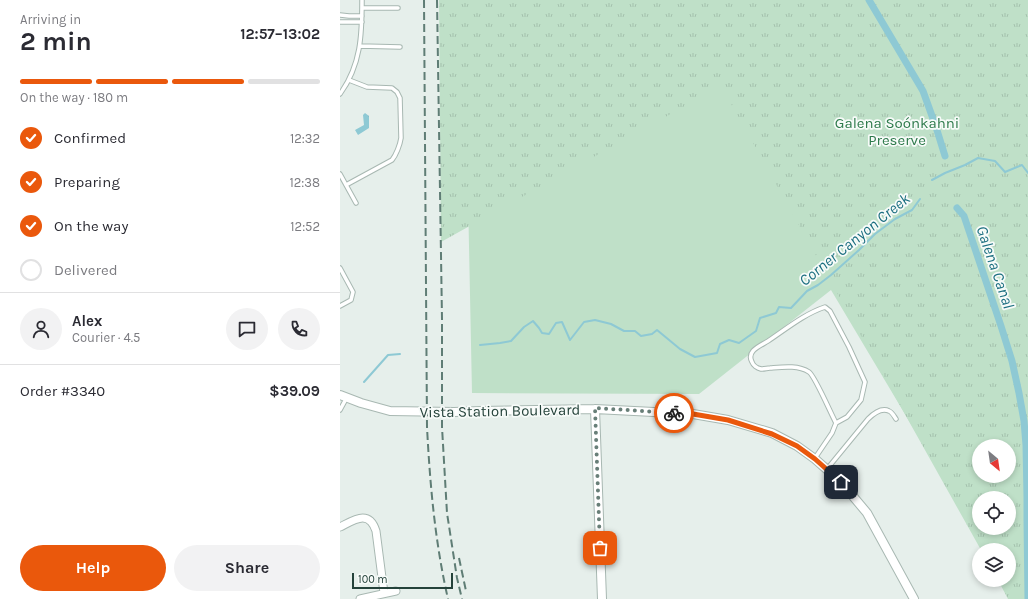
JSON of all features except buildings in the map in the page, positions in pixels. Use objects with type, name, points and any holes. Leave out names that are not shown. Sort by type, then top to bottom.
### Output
[{"type":"street","name":"Vista Station Boulevard","points":[[343,397],[390,412],[454,412],[595,408],[693,414],[728,420],[772,434],[797,446],[815,459],[841,482],[867,513],[914,599]]},
{"type":"street","points":[[595,408],[602,599]]},
{"type":"street","points":[[340,527],[359,518],[371,520],[374,524],[384,593]]},
{"type":"street","points":[[360,599],[396,590]]},
{"type":"lane","points":[[340,94],[349,80],[360,46],[362,0]]},
{"type":"lane","points":[[362,8],[398,8]]},
{"type":"lane","points":[[340,15],[362,16]]},
{"type":"lane","points":[[340,22],[362,22]]},
{"type":"lane","points":[[360,46],[400,47]]},
{"type":"lane","points":[[346,185],[390,162],[394,158],[401,138],[400,98],[398,94],[392,88],[367,86],[349,80]]},
{"type":"lane","points":[[340,174],[356,203]]},
{"type":"lane","points":[[340,268],[353,292],[350,300],[340,306]]},
{"type":"lane","points":[[815,459],[832,433],[836,423],[847,417],[861,400],[865,382],[830,311],[825,307],[800,319],[760,346],[753,349],[750,360],[753,365],[761,369],[798,367],[810,372],[836,423]]},
{"type":"lane","points":[[340,410],[343,397]]},
{"type":"lane","points":[[827,469],[873,414],[878,411],[890,411],[896,419]]},
{"type":"green space","name":"Galena Soónkahni Preserve","points":[[439,0],[1028,0],[1028,599],[1008,599],[1002,587],[1016,587],[1016,543],[977,543],[973,535],[1016,535],[1016,491],[972,491],[972,534],[721,86],[441,242]]},
{"type":"green space","name":"Galena Soónkahni Preserve","points":[[464,0],[977,0],[1014,439],[972,439],[972,483],[1016,483],[1016,458],[1028,599],[1016,587],[1016,543],[982,543],[977,535],[1016,535],[1016,491],[972,491],[972,527],[831,290],[699,394],[472,393]]},
{"type":"water","points":[[365,113],[369,116],[369,128],[358,135],[355,130],[364,125],[363,115]]},
{"type":"waterway","name":"Galena Canal","points":[[869,0],[923,91],[945,156]]},
{"type":"waterway","name":"Corner Canyon Creek","points":[[932,180],[978,158],[995,161],[1005,172],[1022,165],[1028,173]]},
{"type":"waterway","name":"Corner Canyon Creek","points":[[480,345],[511,341],[524,327],[533,321],[542,333],[549,334],[556,323],[562,322],[570,340],[584,322],[595,320],[611,324],[624,331],[635,331],[641,336],[652,334],[657,330],[680,349],[695,357],[717,353],[720,344],[729,340],[739,343],[756,331],[760,318],[776,313],[779,307],[791,308],[807,291],[831,275],[875,234],[895,219],[912,210],[920,199]]},
{"type":"waterway","name":"Galena Canal","points":[[957,208],[964,216],[1001,326],[1012,361],[1019,393],[1024,421],[1026,445],[1028,599]]},
{"type":"waterway","name":"Corner Canyon Creek","points":[[364,382],[388,355],[400,354]]},
{"type":"railway","points":[[424,0],[427,427],[434,513],[443,578],[448,599]]},
{"type":"railway","points":[[437,0],[442,319],[442,427],[447,513],[457,578],[462,599]]},
{"type":"railway","points":[[459,558],[466,591]]},
{"type":"way so far","points":[[600,548],[595,408],[674,413]]},
{"type":"route","points":[[674,413],[693,414],[728,420],[772,434],[797,446],[815,459],[841,482]]}]
